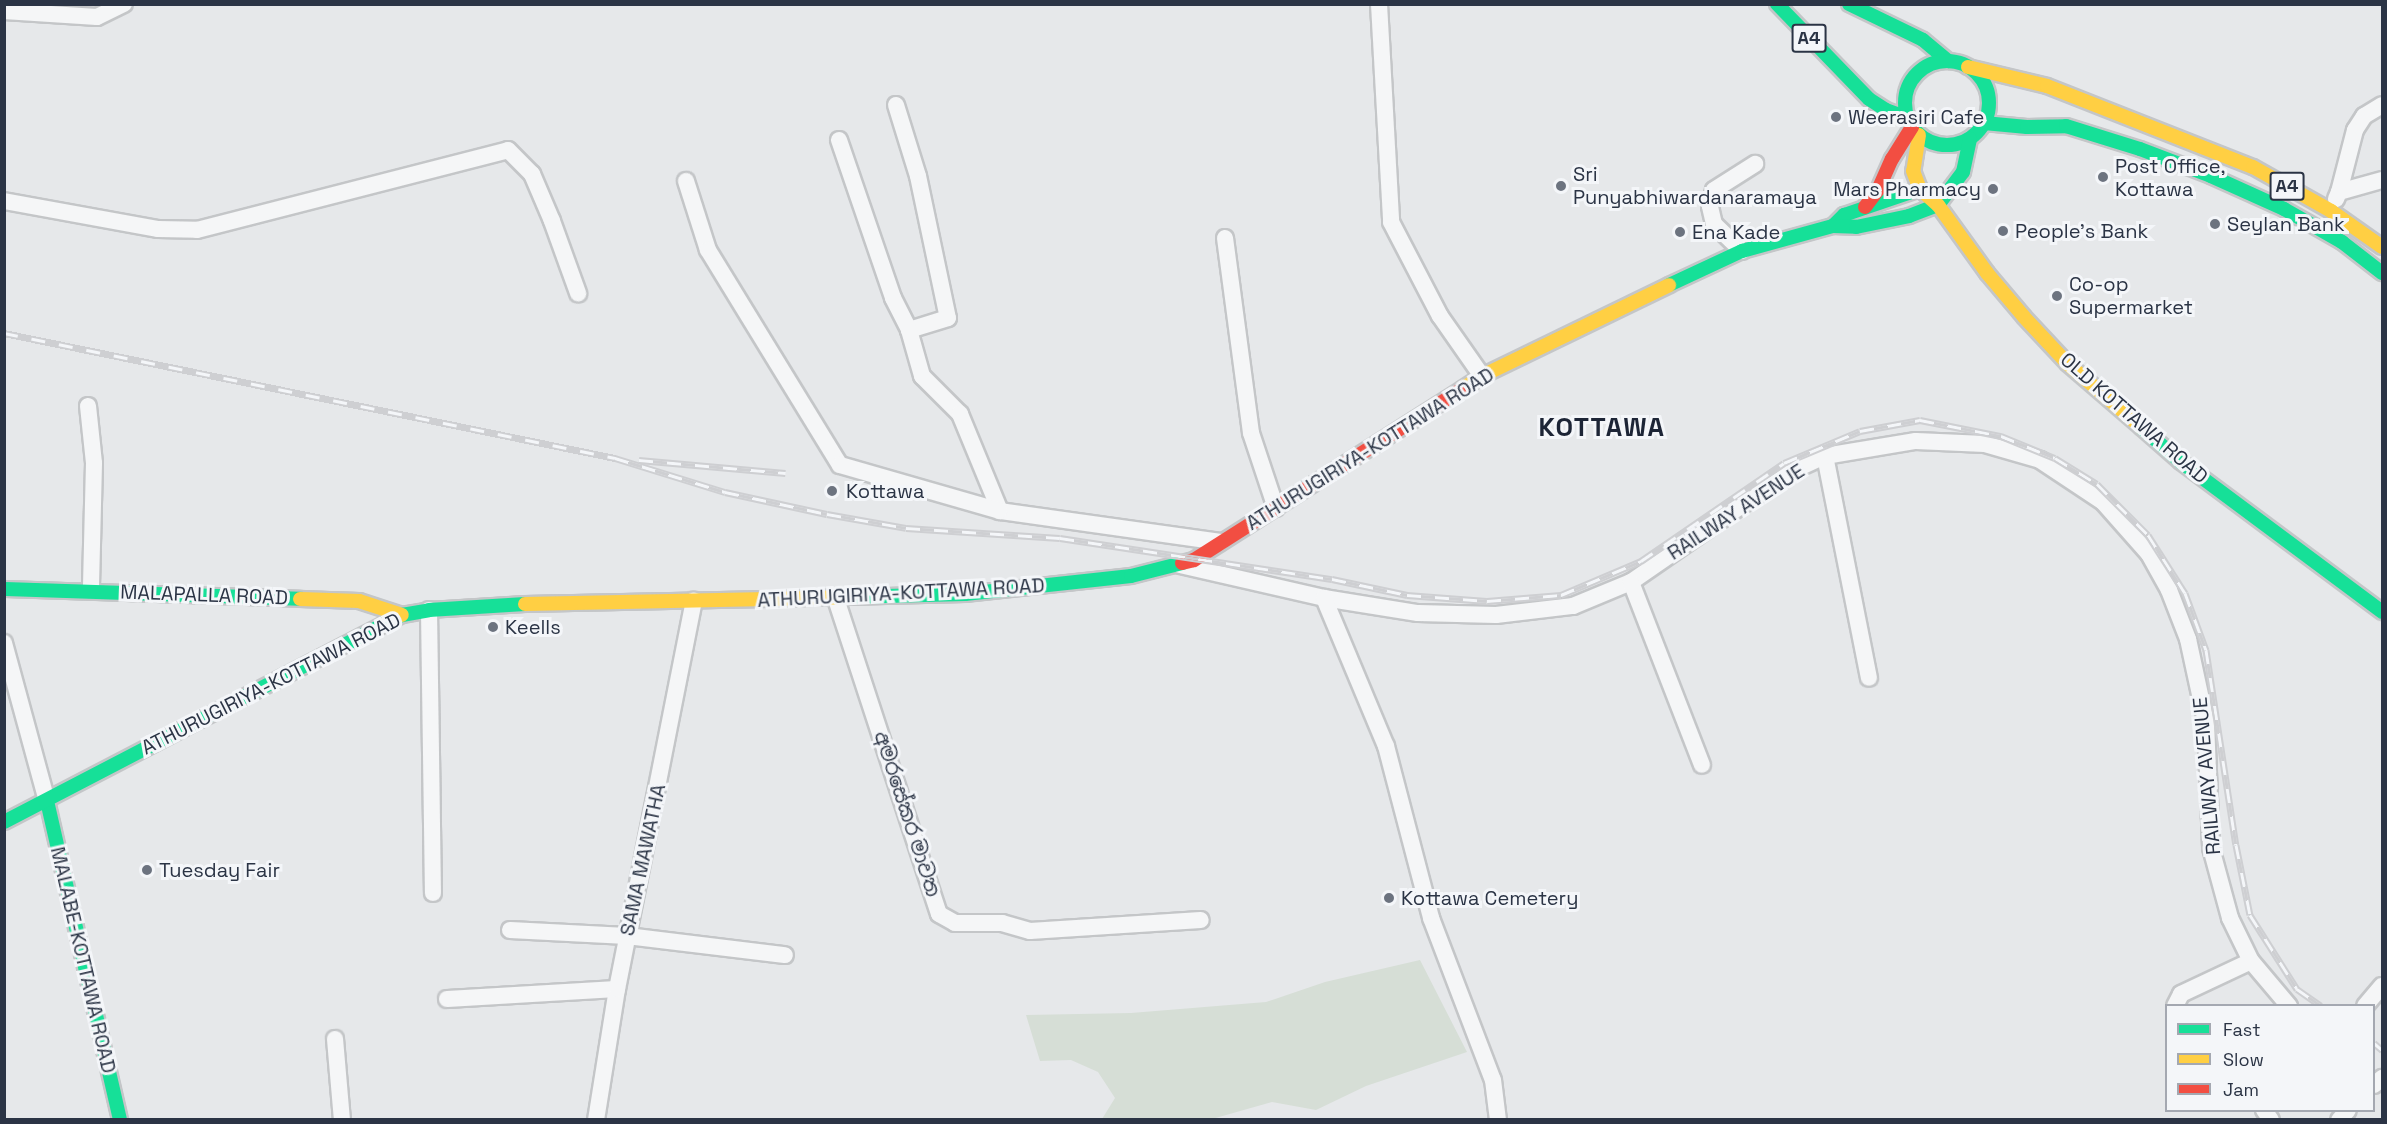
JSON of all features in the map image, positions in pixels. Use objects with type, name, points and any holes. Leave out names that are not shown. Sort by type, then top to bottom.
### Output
[{"type":"main road","name":"A4","points":[[1777,4],[1869,99],[1913,126]]},
{"type":"main road","name":"A4","points":[[1849,4],[1923,40],[1948,61]]},
{"type":"main road","points":[[1920,189],[1913,171],[1913,126],[1905,105],[1912,79],[1922,69],[1934,63],[1948,61],[1968,67],[1986,86],[1989,98],[1984,123],[1970,139],[1963,172],[1938,206]]},
{"type":"main road","name":"A4","points":[[1968,67],[2047,86],[2253,167],[2331,211],[2382,247]]},
{"type":"main road","name":"A4","points":[[1984,123],[2035,128],[2066,126],[2131,146],[2211,176],[2284,209],[2342,242],[2382,273]]},
{"type":"main road","points":[[1913,126],[1930,142],[1944,145],[1970,139]]},
{"type":"main road","points":[[1865,207],[1878,190],[1892,159],[1913,126]]},
{"type":"main road","name":"ATHURUGIRIYA-KOTTAWA ROAD","points":[[1833,226],[1844,216],[1865,207],[1920,189]]},
{"type":"main road","name":"OLD KOTTAWA ROAD","points":[[1920,189],[1938,206],[1987,273],[2068,364],[2181,462],[2382,612]]},
{"type":"main road","name":"ATHURUGIRIYA-KOTTAWA ROAD","points":[[4,822],[402,615],[429,610],[521,604],[965,594],[1131,576],[1194,560],[1482,376],[1742,251],[1833,226],[1856,227],[1877,223],[1909,216],[1938,206]]},
{"type":"main road","name":"MALAPALLA ROAD","points":[[4,590],[91,590],[358,601],[402,615]]},
{"type":"main road","name":"MALABE-KOTTAWA ROAD","points":[[47,801],[120,1119]]},
{"type":"street","points":[[4,11],[97,17],[124,4]]},
{"type":"street","points":[[1379,4],[1391,222],[1440,316],[1482,376]]},
{"type":"street","points":[[896,105],[918,176],[948,318],[909,330]]},
{"type":"street","points":[[2331,211],[2355,130],[2364,116],[2382,105]]},
{"type":"street","points":[[839,140],[893,297],[909,330],[922,376],[960,414],[1000,511]]},
{"type":"street","points":[[4,201],[158,229],[197,230],[508,150],[532,174],[578,293]]},
{"type":"street","points":[[1742,251],[1714,224],[1710,206],[1714,190],[1755,164]]},
{"type":"street","points":[[2338,192],[2382,180]]},
{"type":"street","points":[[686,181],[708,250],[840,465],[1000,511],[1220,542]]},
{"type":"street","points":[[1225,238],[1251,433],[1276,508]]},
{"type":"street","points":[[88,406],[94,463],[91,590]]},
{"type":"street","name":"RAILWAY AVENUE","points":[[1175,564],[1324,598],[1419,613],[1496,615],[1573,606],[1631,582],[1790,472],[1825,456],[1916,441],[1985,444],[2040,459],[2103,502],[2149,554],[2169,590],[2188,639],[2206,722],[2211,848],[2230,918],[2251,961],[2288,1004]]},
{"type":"street","points":[[1825,456],[1869,678]]},
{"type":"street","points":[[1631,582],[1702,765]]},
{"type":"street","name":"අමරසේකර මාවත","points":[[836,598],[939,914],[955,922],[1002,923],[1030,931],[1201,920]]},
{"type":"street","points":[[1324,598],[1386,746],[1431,918],[1493,1080],[1498,1119]]},
{"type":"street","name":"SAMA MAWATHA","points":[[596,1119],[627,936],[646,853],[694,601]]},
{"type":"street","points":[[429,610],[433,893]]},
{"type":"street","points":[[4,642],[47,801]]},
{"type":"street","points":[[510,930],[627,936],[785,955]]},
{"type":"street","points":[[2176,1004],[2181,994],[2251,961]]},
{"type":"street","points":[[2366,1004],[2382,986]]},
{"type":"street","points":[[447,999],[617,989]]},
{"type":"street","points":[[335,1039],[342,1119]]},
{"type":"shaded area","points":[[1420,960],[1467,1052],[1366,1086],[1316,1110],[1272,1102],[1212,1119],[1102,1119],[1115,1098],[1098,1072],[1071,1060],[1040,1061],[1026,1015],[1131,1013],[1266,1002],[1325,982]]},
{"type":"railway","points":[[4,333],[615,458],[725,492],[827,514],[906,528],[1060,538],[1332,579],[1407,595],[1487,601],[1561,595],[1641,561],[1784,463],[1860,431],[1920,420],[2001,436],[2055,458],[2097,484],[2148,535],[2185,593],[2206,650],[2236,845],[2250,915],[2297,989],[2318,1004]]},
{"type":"railway","points":[[639,460],[785,473]]},
{"type":"railway","points":[[2375,1044],[2382,1050]]},
{"type":"traffic: fast","points":[[1777,4],[1869,99],[1886,110],[1908,118]]},
{"type":"traffic: fast","points":[[1849,4],[1923,40],[1948,61]]},
{"type":"traffic: fast","points":[[1947,61],[1963,64],[1977,73],[1986,87],[1989,103],[1986,119],[1977,133],[1963,142],[1947,145],[1931,142],[1917,133],[1908,119],[1905,103],[1908,87],[1917,73],[1931,64],[1947,61]]},
{"type":"traffic: fast","points":[[1984,123],[2027,127],[2066,126],[2140,149],[2211,176],[2284,209],[2342,242],[2382,273]]},
{"type":"traffic: fast","points":[[1669,285],[1742,251],[1833,226],[1856,227],[1909,216],[1938,205],[1963,172],[1970,139]]},
{"type":"traffic: fast","points":[[1833,226],[1844,215],[1920,189]]},
{"type":"traffic: fast","points":[[2141,427],[2181,462],[2382,612]]},
{"type":"traffic: fast","points":[[846,597],[965,594],[1131,576],[1182,563]]},
{"type":"traffic: fast","points":[[4,589],[300,599]]},
{"type":"traffic: fast","points":[[4,822],[402,615],[429,610],[525,604]]},
{"type":"traffic: fast","points":[[47,801],[120,1120]]},
{"type":"traffic: slow","points":[[1968,67],[2047,86],[2253,167],[2331,211],[2382,247]]},
{"type":"traffic: slow","points":[[1919,135],[1913,171],[1920,189],[1938,205],[1987,273],[2024,317],[2068,364],[2141,427]]},
{"type":"traffic: slow","points":[[1462,389],[1482,376],[1669,285]]},
{"type":"traffic: slow","points":[[525,604],[846,597]]},
{"type":"traffic: slow","points":[[300,599],[359,601],[402,615]]},
{"type":"traffic: jam","points":[[1865,207],[1878,190],[1892,159],[1912,127]]},
{"type":"traffic: jam","points":[[1182,563],[1194,560],[1462,389]]},
{"type":"place","name":"Weerasiri Cafe","points":[[1836,117]]},
{"type":"place","name":"Post Office, Kottawa","points":[[2103,177]]},
{"type":"place","name":"Sri Punyabhiwardanaramaya","points":[[1561,186]]},
{"type":"place","name":"Mars Pharmacy","points":[[1993,189]]},
{"type":"place","name":"Seylan Bank","points":[[2215,224]]},
{"type":"place","name":"People's Bank","points":[[2003,231]]},
{"type":"place","name":"Ena Kade","points":[[1680,232]]},
{"type":"place","name":"Co-op Supermarket","points":[[2057,296]]},
{"type":"place","name":"Kottawa","points":[[832,491]]},
{"type":"place","name":"Keells","points":[[493,627]]},
{"type":"place","name":"Tuesday Fair","points":[[147,870]]},
{"type":"place","name":"Kottawa Cemetery","points":[[1389,898]]},
{"type":"district","name":"KOTTAWA","points":[[1602,428]]}]
